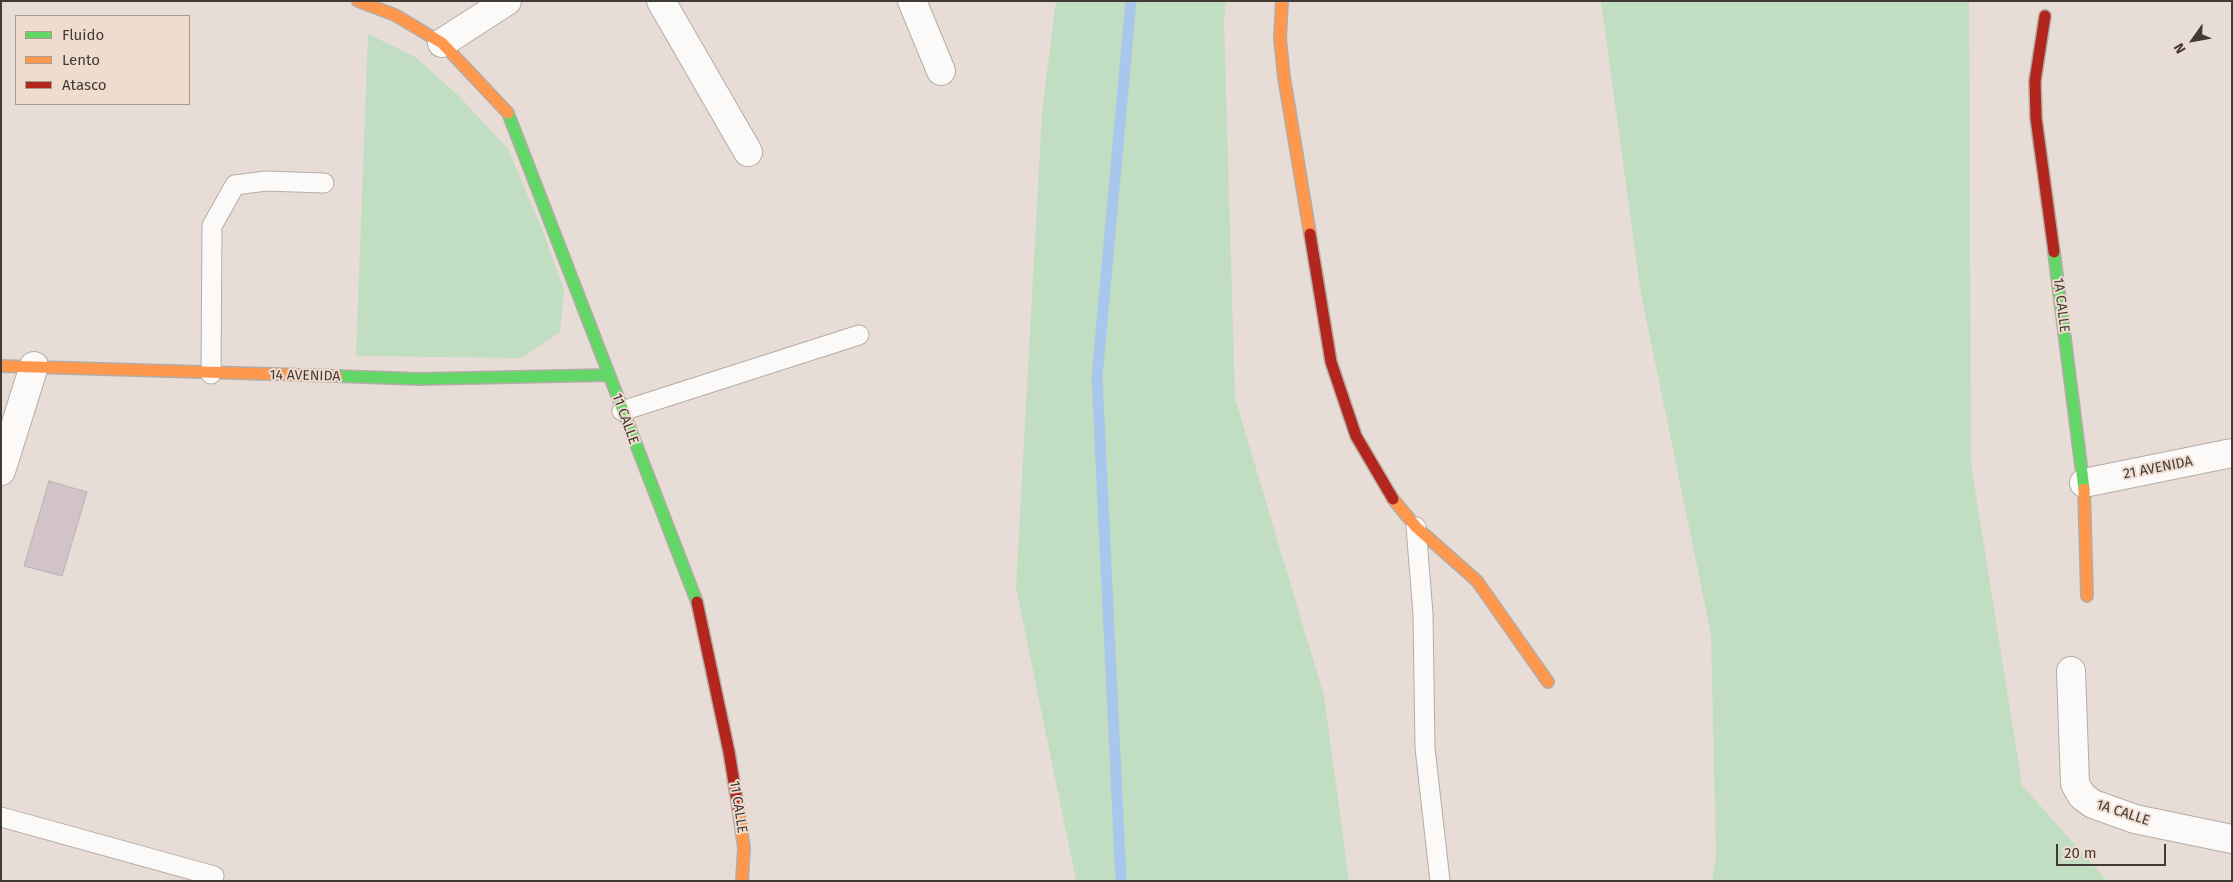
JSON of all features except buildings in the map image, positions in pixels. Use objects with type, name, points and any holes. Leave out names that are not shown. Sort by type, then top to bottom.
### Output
[{"type":"street","name":"11 CALLE","points":[[358,1],[395,15],[442,43],[510,115],[622,411],[696,599],[729,752],[744,848],[742,881]]},
{"type":"street","points":[[442,43],[507,1]]},
{"type":"street","points":[[661,1],[748,152]]},
{"type":"street","points":[[912,1],[941,71]]},
{"type":"street","points":[[1282,1],[1280,38],[1284,77],[1331,362],[1356,436],[1389,494],[1416,527],[1477,581],[1548,682]]},
{"type":"street","name":"1A CALLE","points":[[2045,16],[2035,81],[2036,118],[2084,483],[2087,596]]},
{"type":"street","name":"14 AVENIDA","points":[[1,366],[419,379],[609,375]]},
{"type":"street","points":[[1,471],[34,366]]},
{"type":"street","name":"21 AVENIDA","points":[[2084,483],[2232,453]]},
{"type":"street","name":"1A CALLE","points":[[2071,671],[2075,784],[2082,796],[2093,804],[2135,819],[2232,839]]},
{"type":"lane","points":[[211,374],[212,226],[236,185],[266,181],[324,183]]},
{"type":"lane","points":[[622,411],[859,335]]},
{"type":"lane","points":[[1416,527],[1423,614],[1425,748],[1440,881]]},
{"type":"lane","points":[[1,817],[214,876]]},
{"type":"green space","points":[[1056,1],[1226,1],[1224,22],[1235,398],[1324,696],[1349,881],[1076,881],[1016,587],[1042,113]]},
{"type":"green space","points":[[1601,1],[1969,1],[1971,464],[2022,785],[2107,881],[1712,881],[1716,857],[1711,634],[1641,294]]},
{"type":"green space","points":[[368,34],[415,57],[458,95],[508,149],[542,229],[564,290],[560,332],[521,358],[356,356]]},
{"type":"waterway","points":[[1121,881],[1097,377],[1131,1]]},
{"type":"traffic: fast","points":[[508,113],[697,602]]},
{"type":"traffic: fast","points":[[2054,252],[2084,489]]},
{"type":"traffic: fast","points":[[337,376],[419,379],[609,375]]},
{"type":"traffic: slow","points":[[358,1],[395,15],[442,43],[508,113]]},
{"type":"traffic: slow","points":[[1282,1],[1280,38],[1284,77],[1310,234]]},
{"type":"traffic: slow","points":[[1,366],[337,376]]},
{"type":"traffic: slow","points":[[2084,489],[2087,596]]},
{"type":"traffic: slow","points":[[1393,499],[1416,527],[1477,581],[1548,682]]},
{"type":"traffic: slow","points":[[738,807],[744,848],[742,881]]},
{"type":"traffic: jam","points":[[2045,16],[2035,81],[2036,118],[2054,252]]},
{"type":"traffic: jam","points":[[1310,234],[1331,362],[1356,436],[1393,499]]},
{"type":"traffic: jam","points":[[697,602],[729,752],[738,807]]}]
